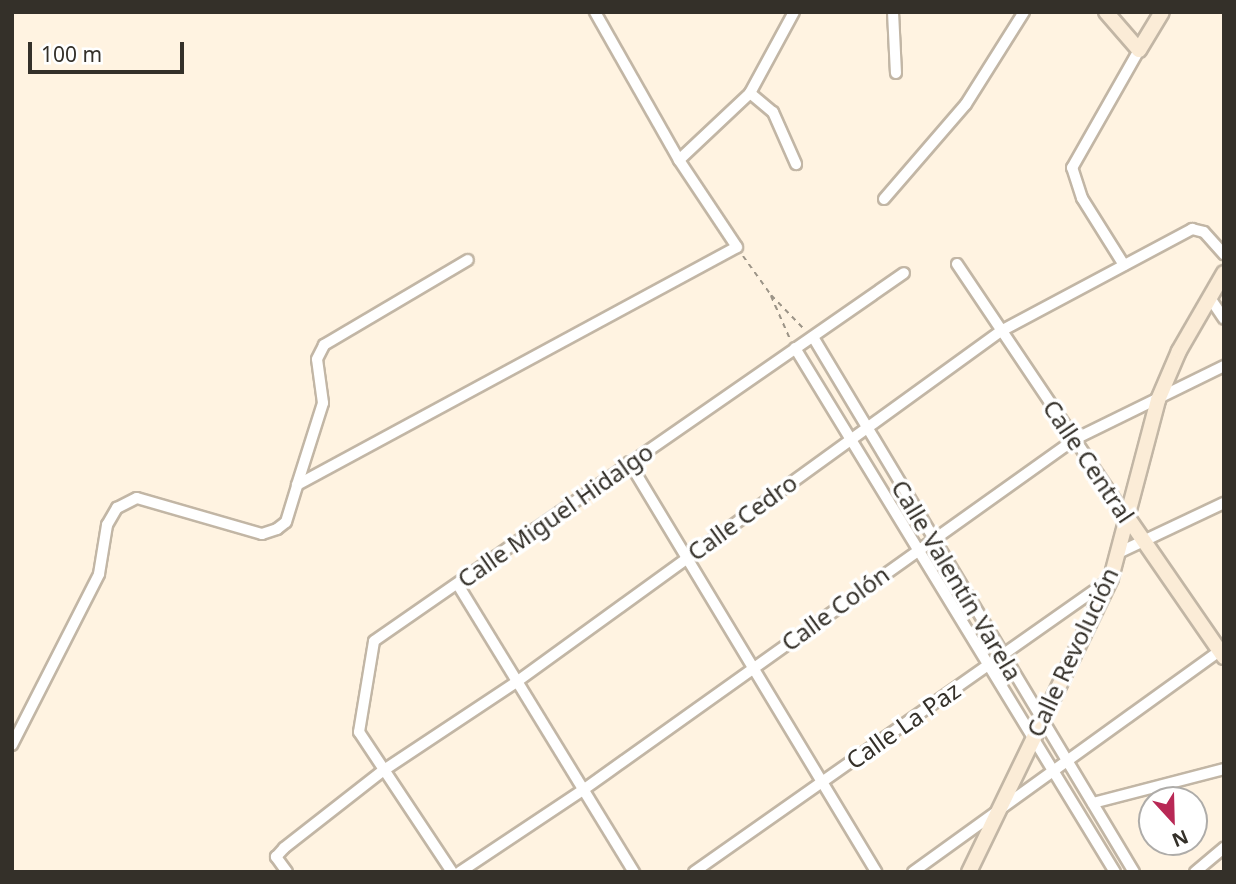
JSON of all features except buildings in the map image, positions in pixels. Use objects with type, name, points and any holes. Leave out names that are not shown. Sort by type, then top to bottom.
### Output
[{"type":"street","points":[[297,485],[737,247],[679,160],[595,12]]},
{"type":"street","points":[[679,160],[750,93],[794,12]]},
{"type":"street","points":[[894,12],[896,73]]},
{"type":"street","points":[[884,199],[965,104],[1024,12]]},
{"type":"street","points":[[1106,12],[1139,50]]},
{"type":"street","points":[[1124,265],[1082,198],[1072,168],[1162,12]]},
{"type":"street","points":[[750,93],[773,113],[796,164]]},
{"type":"street","name":"Calle Cedro","points":[[287,872],[276,857],[384,770],[515,683],[1001,331],[1192,229],[1204,232],[1224,254]]},
{"type":"street","points":[[12,745],[99,574],[107,525],[117,509],[137,498],[262,534],[286,522],[323,403],[317,359],[324,345],[468,260]]},
{"type":"street","name":"Calle Central","points":[[957,264],[1142,539],[1222,651]]},
{"type":"street","name":"Calle Miguel Hidalgo","points":[[384,770],[359,732],[374,641],[904,273]]},
{"type":"street","name":"Calle Revolución","points":[[969,872],[1111,578],[1158,400],[1179,351],[1224,273]]},
{"type":"street","points":[[1210,298],[1224,319]]},
{"type":"street","name":"Calle Valentín Varela","points":[[813,337],[865,428],[1134,872]]},
{"type":"street","name":"Calle Valentín Varela","points":[[794,348],[848,440],[1034,734],[1115,872]]},
{"type":"street","name":"Calle Colón","points":[[460,872],[583,790],[932,537],[1074,439],[1224,366]]},
{"type":"street","points":[[629,463],[876,872]]},
{"type":"street","points":[[1118,553],[1142,539],[1224,503]]},
{"type":"street","name":"Calle La Paz","points":[[694,872],[1111,578]]},
{"type":"street","points":[[458,585],[515,683],[634,872]]},
{"type":"street","points":[[913,872],[1222,651]]},
{"type":"street","points":[[1093,803],[1224,769]]},
{"type":"street","points":[[384,770],[452,872]]},
{"type":"street","points":[[1195,872],[1224,848]]},
{"type":"path","points":[[737,247],[771,295],[813,337]]},
{"type":"path","points":[[771,295],[794,348]]}]
